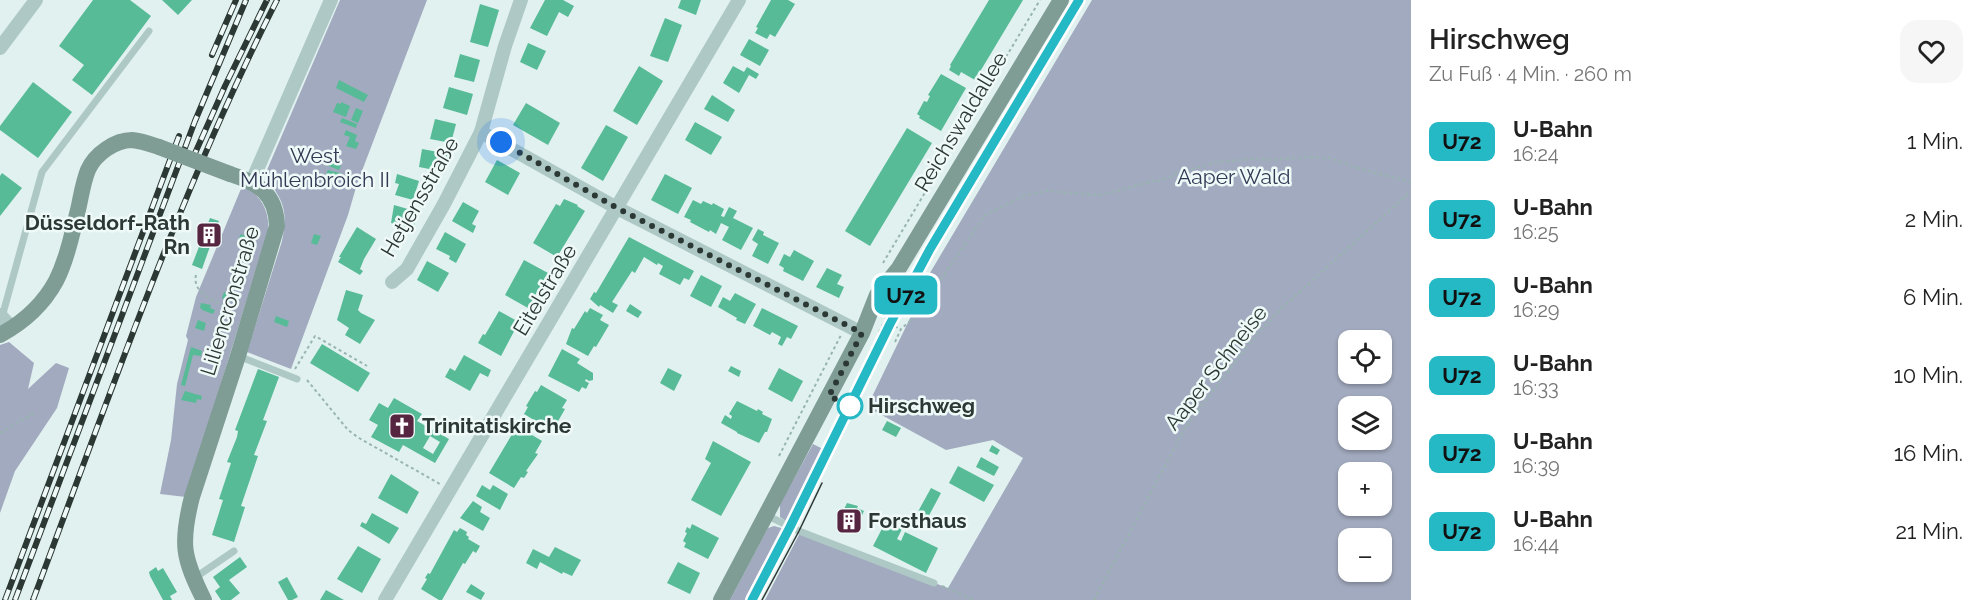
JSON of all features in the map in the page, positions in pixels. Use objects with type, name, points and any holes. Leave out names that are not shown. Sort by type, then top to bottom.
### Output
[{"type":"main road","name":"Reichswaldallee","points":[[721,600],[766,514],[870,334],[889,297],[899,268],[1061,0]]},
{"type":"main road","points":[[4,324],[33,312],[55,283],[69,247],[84,182],[92,163],[104,151],[122,142],[142,141],[252,181]]},
{"type":"main road","name":"Liliencronstraße","points":[[204,600],[186,556],[186,520],[277,226],[271,201],[264,191],[252,181]]},
{"type":"street","points":[[0,48],[36,0]]},
{"type":"street","points":[[252,181],[331,0]]},
{"type":"street","name":"Hetjensstraße","points":[[392,282],[407,269],[481,132],[505,46],[521,0]]},
{"type":"street","name":"Eitelstraße","points":[[385,600],[739,0]]},
{"type":"street","name":"Hetjensstraße","points":[[481,132],[617,208]]},
{"type":"street","points":[[617,208],[870,334]]},
{"type":"lane","points":[[4,324],[42,172],[148,31]]},
{"type":"lane","points":[[238,356],[293,376]]},
{"type":"lane","points":[[766,514],[799,531],[934,583]]},
{"type":"lane","points":[[194,579],[234,551]]},
{"type":"path","points":[[895,342],[901,330],[916,316],[985,214],[1025,195],[1047,191],[1101,195],[1162,180],[1217,162],[1305,157],[1330,158],[1411,182]]},
{"type":"path","name":"Aaper Schneise","points":[[1094,600],[1185,428],[1219,383],[1259,332],[1284,306],[1411,191]]},
{"type":"path","points":[[196,275],[195,279],[200,291],[215,302],[250,316]]},
{"type":"path","points":[[870,334],[884,322]]},
{"type":"path","points":[[367,366],[315,336],[293,376],[310,382],[348,430],[450,490]]},
{"type":"path","points":[[0,433],[36,412]]},
{"type":"path","points":[[934,583],[974,600]]},
{"type":"green space","name":"West Mühlenbroich II","points":[[340,0],[427,0],[357,184],[348,215],[291,369],[247,352],[284,230],[283,208],[267,170]]},
{"type":"green space","name":"Aaper Wald","points":[[1092,0],[1411,0],[1411,600],[765,600],[800,533],[948,588],[1023,458],[993,440],[946,450],[867,407],[914,310],[924,283]]},
{"type":"green space","points":[[243,184],[263,204],[268,231],[186,497],[160,494],[171,440],[177,384],[196,297]]},
{"type":"green space","points":[[9,342],[34,363],[28,389],[56,363],[69,368],[57,408],[15,471],[0,513],[0,345]]},
{"type":"green space","points":[[813,444],[825,450],[789,523],[780,517],[780,504]]},
{"type":"green space","points":[[774,526],[785,529],[747,600],[730,600],[768,528]]},
{"type":"building","points":[[93,0],[130,0],[151,16],[92,95],[72,80],[84,65],[59,46]]},
{"type":"building","points":[[162,0],[192,0],[178,15]]},
{"type":"building","points":[[545,0],[563,0],[574,6],[568,17],[559,12],[547,36],[530,28]]},
{"type":"building","points":[[681,0],[701,0],[696,15],[678,8]]},
{"type":"building","points":[[771,0],[788,0],[795,4],[775,37],[770,34],[767,39],[755,33]]},
{"type":"building","points":[[989,0],[1023,0],[975,80],[961,72],[959,76],[949,70],[950,65]]},
{"type":"building","points":[[480,4],[499,10],[488,47],[470,42]]},
{"type":"building","points":[[665,18],[682,25],[668,62],[650,56]]},
{"type":"building","points":[[749,39],[769,50],[760,66],[740,55]]},
{"type":"building","points":[[528,43],[546,51],[537,70],[520,62]]},
{"type":"building","points":[[460,54],[480,60],[474,82],[454,77]]},
{"type":"building","points":[[639,66],[663,81],[637,125],[613,111]]},
{"type":"building","points":[[733,66],[744,72],[747,67],[759,74],[756,79],[749,75],[739,93],[723,83]]},
{"type":"building","points":[[941,74],[966,88],[941,131],[919,118],[917,114],[924,101],[927,102],[930,96],[928,95]]},
{"type":"building","points":[[339,80],[368,95],[364,102],[336,88]]},
{"type":"building","points":[[33,82],[72,112],[38,158],[0,130],[0,126]]},
{"type":"building","points":[[449,87],[473,94],[467,115],[443,108]]},
{"type":"building","points":[[712,95],[735,110],[728,122],[704,109]]},
{"type":"building","points":[[341,102],[350,106],[346,117],[333,112],[337,103],[341,104]]},
{"type":"building","points":[[526,103],[560,123],[548,145],[513,125]]},
{"type":"building","points":[[356,108],[363,111],[358,123],[351,120]]},
{"type":"building","points":[[342,118],[357,124],[356,128],[340,122]]},
{"type":"building","points":[[435,119],[456,124],[451,143],[430,139]]},
{"type":"building","points":[[695,122],[722,137],[711,155],[685,140]]},
{"type":"building","points":[[606,125],[628,137],[603,181],[581,168]]},
{"type":"building","points":[[907,128],[932,143],[870,246],[845,231]]},
{"type":"building","points":[[346,130],[357,135],[355,141],[359,143],[356,149],[346,146],[350,137],[344,135]]},
{"type":"building","points":[[422,149],[449,154],[445,172],[419,167]]},
{"type":"building","points":[[329,156],[336,159],[334,163],[341,166],[339,170],[326,165]]},
{"type":"building","points":[[497,160],[520,173],[508,195],[485,182]]},
{"type":"building","points":[[328,170],[343,174],[341,178],[333,175],[329,184],[323,181]]},
{"type":"building","points":[[2,173],[22,188],[0,216],[0,176]]},
{"type":"building","points":[[397,174],[419,181],[413,200],[395,195],[399,184],[395,183]]},
{"type":"building","points":[[665,174],[692,188],[678,214],[651,200]]},
{"type":"building","points":[[564,199],[585,211],[557,257],[533,243],[556,204],[560,206]]},
{"type":"building","points":[[693,200],[701,204],[703,201],[712,205],[713,203],[724,209],[721,216],[724,217],[729,207],[737,211],[733,218],[753,228],[741,250],[722,240],[729,227],[721,223],[716,234],[684,217]]},
{"type":"building","points":[[463,202],[479,211],[472,224],[476,226],[473,233],[452,221]]},
{"type":"building","points":[[394,205],[418,212],[413,229],[391,223]]},
{"type":"building","points":[[210,218],[219,221],[202,269],[192,265]]},
{"type":"building","points":[[357,227],[376,239],[364,259],[360,269],[363,271],[360,275],[338,262]]},
{"type":"building","points":[[758,229],[764,232],[763,235],[779,243],[768,264],[752,256],[758,244],[752,240]]},
{"type":"building","points":[[445,232],[466,244],[456,263],[449,259],[450,256],[436,249]]},
{"type":"building","points":[[241,234],[253,239],[250,245],[238,240]]},
{"type":"building","points":[[314,234],[321,236],[317,245],[311,243]]},
{"type":"building","points":[[629,237],[694,271],[689,280],[684,278],[680,285],[659,274],[663,266],[644,257],[635,273],[632,271],[612,302],[618,305],[613,313],[600,305],[599,307],[590,299],[594,292],[596,293]]},
{"type":"building","points":[[794,250],[814,261],[803,281],[783,271],[784,268],[779,265],[784,254],[790,257]]},
{"type":"building","points":[[524,260],[548,273],[528,308],[505,295]]},
{"type":"building","points":[[427,261],[449,273],[438,292],[417,280]]},
{"type":"building","points":[[827,268],[842,275],[837,284],[844,287],[839,298],[816,287]]},
{"type":"building","points":[[701,275],[722,286],[711,307],[690,296]]},
{"type":"building","points":[[346,290],[363,295],[358,310],[375,320],[360,344],[345,335],[349,328],[337,320]]},
{"type":"building","points":[[224,292],[233,296],[230,302],[222,298]]},
{"type":"building","points":[[735,293],[756,304],[745,324],[718,307],[723,297],[730,301]]},
{"type":"building","points":[[201,303],[211,305],[210,308],[215,310],[213,314],[202,310]]},
{"type":"building","points":[[630,304],[642,312],[638,318],[626,311]]},
{"type":"building","points":[[590,308],[603,315],[600,320],[609,325],[588,356],[566,344],[572,328],[574,329],[585,311],[587,313]]},
{"type":"building","points":[[762,308],[798,326],[791,339],[787,337],[782,346],[778,344],[781,337],[772,332],[770,335],[753,326]]},
{"type":"building","points":[[499,311],[519,322],[501,356],[478,343]]},
{"type":"building","points":[[276,316],[289,321],[287,327],[274,322]]},
{"type":"building","points":[[198,320],[206,323],[204,331],[195,328]]},
{"type":"building","points":[[322,344],[370,373],[358,392],[310,363]]},
{"type":"building","points":[[191,347],[202,351],[201,356],[193,355],[185,386],[181,385]]},
{"type":"building","points":[[562,349],[580,359],[577,363],[593,373],[593,380],[586,379],[585,381],[589,383],[586,389],[582,387],[579,392],[548,376]]},
{"type":"building","points":[[464,355],[491,370],[488,377],[480,373],[470,391],[445,377],[450,368],[455,371]]},
{"type":"building","points":[[731,366],[741,371],[739,377],[728,371]]},
{"type":"building","points":[[668,368],[682,375],[674,391],[660,383]]},
{"type":"building","points":[[779,368],[803,381],[792,402],[768,389]]},
{"type":"building","points":[[258,369],[279,377],[263,420],[267,421],[254,455],[258,456],[241,506],[245,507],[234,542],[212,535],[223,500],[219,499],[231,463],[227,462],[237,437],[238,431],[235,430]]},
{"type":"building","points":[[541,385],[567,400],[557,423],[554,421],[549,429],[524,414],[528,407],[526,406]]},
{"type":"building","points":[[185,391],[202,396],[201,400],[197,399],[196,403],[181,400]]},
{"type":"building","name":"Trinitatiskirche","points":[[394,398],[422,414],[417,421],[449,439],[435,463],[403,445],[399,452],[371,437],[378,425],[369,420],[379,403],[388,408]],"holes":[[[430,436],[440,442],[433,454],[423,448]]]},
{"type":"building","points":[[737,401],[757,411],[758,409],[772,419],[759,443],[721,423],[725,415],[731,419],[732,416],[729,414]]},
{"type":"building","points":[[887,421],[901,428],[896,437],[882,430]]},
{"type":"building","points":[[517,426],[542,441],[535,453],[538,454],[526,471],[528,472],[524,478],[521,477],[514,488],[489,473]]},
{"type":"building","points":[[713,441],[751,462],[721,516],[691,500],[711,463],[705,459]]},
{"type":"building","points":[[992,445],[1000,450],[997,455],[989,451]]},
{"type":"building","points":[[981,457],[999,467],[994,476],[976,467]]},
{"type":"building","points":[[958,466],[994,485],[984,502],[949,483]]},
{"type":"building","points":[[391,474],[419,492],[407,514],[378,498]]},
{"type":"building","points":[[482,485],[490,490],[493,485],[508,494],[500,510],[476,496]]},
{"type":"building","points":[[931,488],[941,493],[925,523],[915,517]]},
{"type":"building","points":[[473,501],[482,507],[480,512],[490,518],[483,531],[460,518]]},
{"type":"building","name":"Forsthaus","points":[[847,503],[858,506],[857,508],[864,511],[853,534],[836,526]]},
{"type":"building","points":[[372,513],[399,528],[389,544],[360,526],[362,522],[366,524]]},
{"type":"building","points":[[886,521],[902,529],[897,539],[901,541],[905,532],[938,548],[926,573],[873,546]]},
{"type":"building","points":[[692,524],[719,538],[708,559],[684,547],[686,543],[683,541],[687,533],[685,532]]},
{"type":"building","points":[[460,528],[467,532],[468,539],[480,546],[476,553],[473,551],[465,564],[463,563],[442,600],[439,600],[421,589],[427,579],[425,578],[428,573],[430,574],[454,530],[457,532]]},
{"type":"building","points":[[358,546],[381,559],[362,593],[337,579]]},
{"type":"building","points":[[555,547],[581,560],[572,576],[563,572],[562,574],[540,562],[537,569],[526,563],[533,549],[549,557]]},
{"type":"building","points":[[240,557],[247,567],[229,580],[240,593],[231,600],[221,600],[215,591],[220,587],[213,577]]},
{"type":"building","points":[[678,562],[700,573],[690,594],[667,583]]},
{"type":"building","points":[[156,567],[158,571],[163,568],[177,592],[170,596],[172,600],[163,600],[150,576],[149,572]]},
{"type":"building","points":[[287,577],[298,597],[292,600],[288,600],[278,582]]},
{"type":"building","points":[[471,584],[485,593],[481,600],[466,592]]},
{"type":"building","points":[[326,590],[344,600],[320,600]]},
{"type":"tram line","points":[[752,600],[930,249],[1079,0]]},
{"type":"tram line","points":[[762,600],[822,483]]},
{"type":"railway","points":[[212,55],[236,0]]},
{"type":"railway","points":[[15,600],[195,121],[246,0]]},
{"type":"railway","points":[[192,160],[267,0]]},
{"type":"railway","points":[[33,600],[177,221],[241,73],[277,0]]},
{"type":"railway","points":[[5,600],[179,136]]},
{"type":"metro line","name":"U72","points":[[752,600],[930,249],[1079,0]]},
{"type":"place","name":"Düsseldorf-Rath Rn","points":[[209,235]]},
{"type":"place","name":"Hirschweg","points":[[850,406]]},
{"type":"place","name":"Trinitatiskirche","points":[[402,426]]},
{"type":"place","name":"Forsthaus","points":[[849,521]]},
{"type":"route","points":[[501,142],[617,208],[862,333],[829,396],[850,406]]}]
